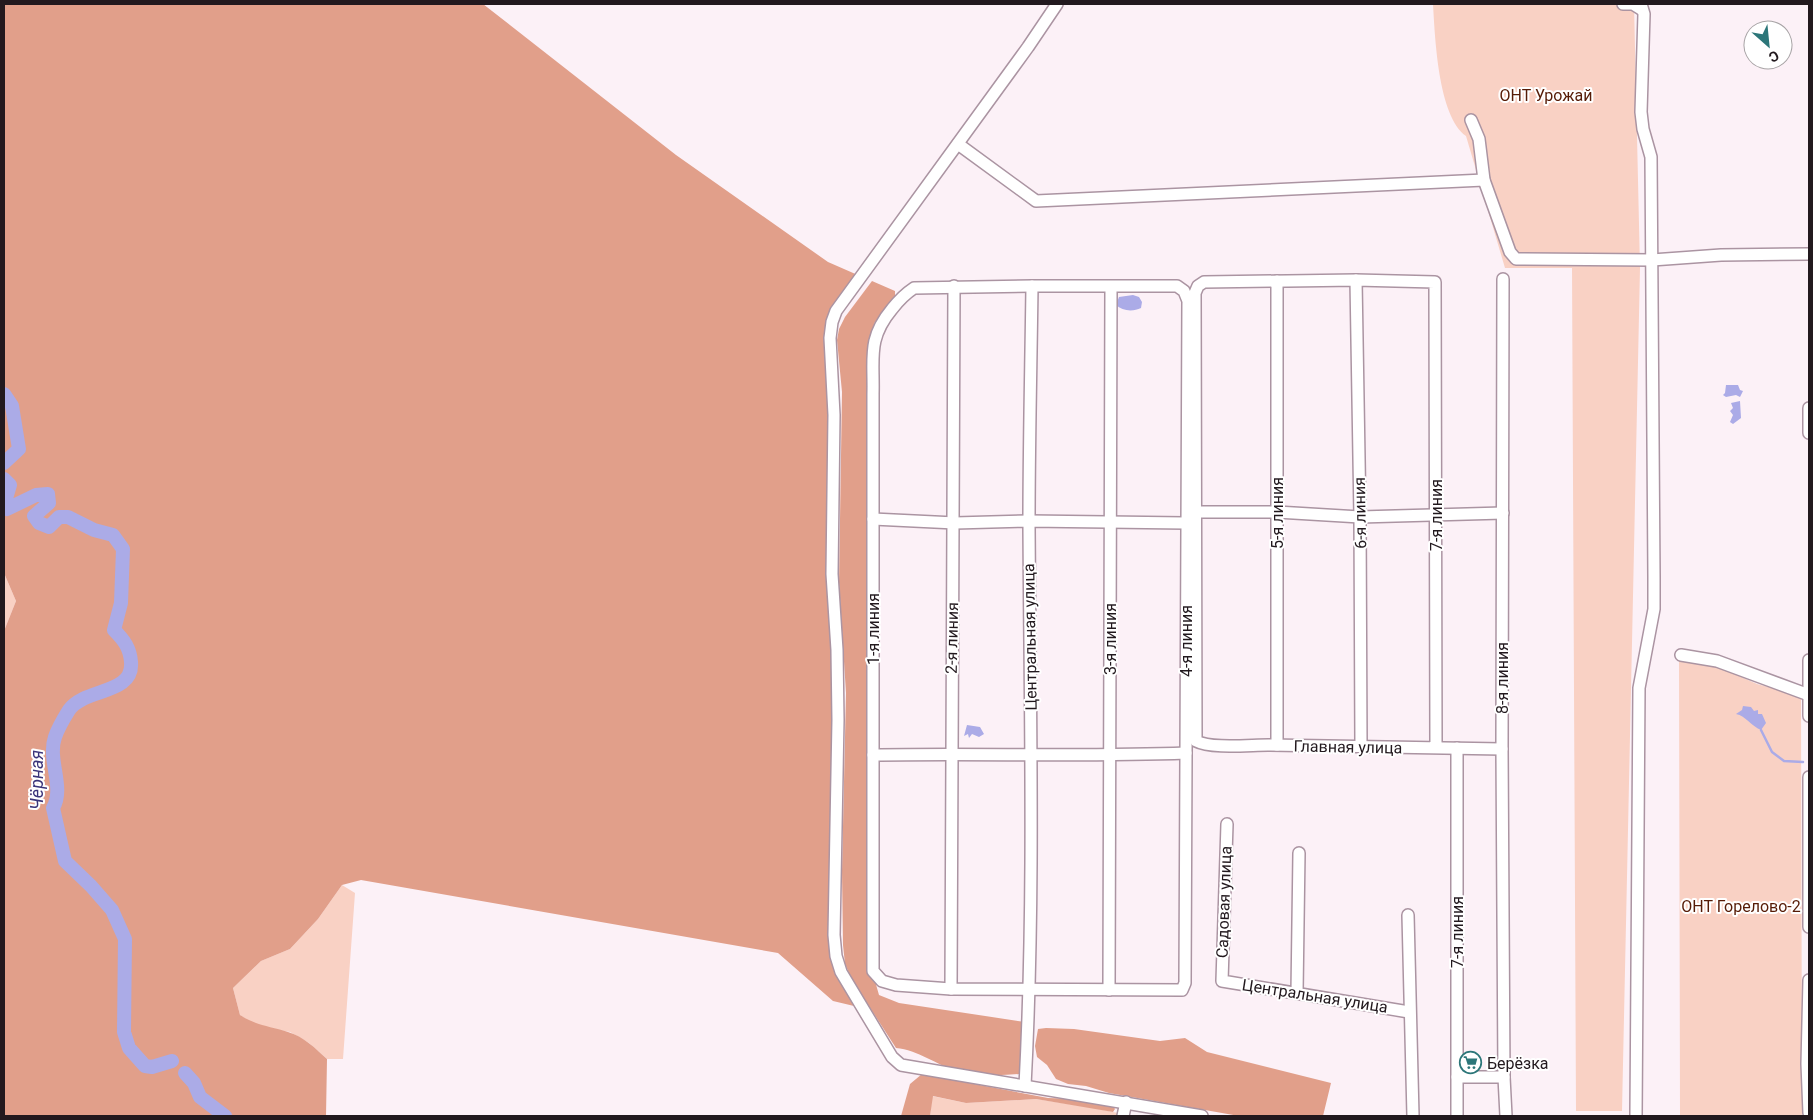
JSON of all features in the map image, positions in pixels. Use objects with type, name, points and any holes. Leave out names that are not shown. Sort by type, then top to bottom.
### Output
[{"type":"street","points":[[1057,4],[836,311],[832,322],[830,338],[834,415],[832,574],[837,650],[838,720],[834,935],[836,956],[848,986],[892,1057],[901,1065],[1202,1116]]},
{"type":"street","points":[[1623,4],[1633,4],[1641,7],[1644,14],[1641,112],[1643,128],[1651,157],[1654,609],[1639,688],[1636,1116]]},
{"type":"street","points":[[1471,120],[1479,139],[1484,180],[1510,252],[1516,259],[1652,260],[1721,255],[1809,254]]},
{"type":"street","points":[[958,144],[1036,201],[1484,180]]},
{"type":"street","name":"8-я линия","points":[[1502,279],[1502,749],[1504,1077],[1506,1116]]},
{"type":"street","points":[[1356,280],[1204,282],[1198,286],[1195,293],[1195,512],[1277,512],[1360,517],[1503,513]]},
{"type":"street","name":"7-я линия","points":[[1356,280],[1435,282],[1436,748]]},
{"type":"street","name":"6-я линия","points":[[1356,280],[1360,517],[1360,747]]},
{"type":"street","name":"5-я линия","points":[[1277,281],[1277,746]]},
{"type":"street","points":[[954,286],[1111,287]]},
{"type":"street","name":"1-я линия","points":[[951,989],[896,985],[882,981],[872,971],[873,519],[874,342],[876,330],[904,294],[914,288],[954,286]]},
{"type":"street","name":"2-я линия","points":[[951,989],[955,523],[954,286]]},
{"type":"street","name":"Центральная улица","points":[[1026,1086],[1029,989],[1031,756],[1029,521],[1032,286]]},
{"type":"street","name":"4-я линия","points":[[1109,990],[1182,990],[1185,983],[1185,523],[1188,301],[1184,291],[1177,286],[1111,287]]},
{"type":"street","name":"3-я линия","points":[[1109,990],[1111,287]]},
{"type":"street","points":[[1809,408],[1809,433]]},
{"type":"street","name":"Главная улица","points":[[1195,512],[1196,741],[1202,744],[1277,746],[1502,749]]},
{"type":"street","points":[[873,519],[955,523],[1029,521],[1185,523]]},
{"type":"street","points":[[1681,656],[1717,661],[1809,695]]},
{"type":"street","points":[[1809,660],[1809,716]]},
{"type":"street","name":"7-я линия","points":[[1457,748],[1457,1116]]},
{"type":"street","points":[[873,755],[952,753],[1109,756],[1186,753]]},
{"type":"street","points":[[1809,777],[1809,927]]},
{"type":"street","name":"Садовая улица","points":[[1222,981],[1226,824]]},
{"type":"street","points":[[1297,992],[1299,853]]},
{"type":"street","points":[[1408,915],[1410,959],[1408,1012],[1412,1116]]},
{"type":"street","points":[[1809,980],[1807,1064],[1809,1113]]},
{"type":"street","name":"Центральная улица","points":[[1222,981],[1408,1012]]},
{"type":"street","points":[[951,989],[1109,990]]},
{"type":"street","points":[[1457,1077],[1504,1077]]},
{"type":"street","points":[[1123,1116],[1126,1102]]},
{"type":"green space","name":"ОНТ Урожай","points":[[1433,4],[1634,4],[1640,268],[1622,1111],[1576,1111],[1572,268],[1505,268],[1466,136],[1457,126],[1449,112],[1444,94],[1437,55]]},
{"type":"green space","points":[[4,573],[16,601],[4,631]]},
{"type":"green space","name":"ОНТ Горелово-2","points":[[1679,661],[1721,668],[1757,684],[1801,696],[1802,1116],[1680,1116]]},
{"type":"green space","points":[[342,885],[355,893],[343,1059],[327,1059],[309,1043],[290,1032],[254,1025],[240,1015],[233,988],[261,961],[290,949],[318,919]]},
{"type":"green space","points":[[932,1096],[966,1103],[1036,1099],[1132,1116],[930,1116]]},
{"type":"shaded area","points":[[4,4],[483,4],[676,155],[828,262],[860,276],[838,304],[829,392],[834,654],[830,958],[854,1006],[833,1001],[778,953],[361,880],[342,885],[318,919],[290,949],[261,961],[233,988],[240,1015],[258,1024],[299,1036],[327,1059],[326,1116],[4,1116],[4,631],[16,601],[4,573]]},
{"type":"shaded area","points":[[872,281],[895,291],[895,296],[875,322],[869,339],[873,974],[879,995],[899,1003],[1025,1022],[1019,1074],[988,1075],[966,1073],[904,1049],[896,1048],[852,980],[845,964],[842,871],[846,693],[839,583],[842,392],[837,340],[839,329],[845,317]]},
{"type":"shaded area","points":[[1038,1029],[1074,1029],[1160,1041],[1185,1038],[1207,1052],[1331,1083],[1323,1116],[1239,1116],[1068,1084],[1056,1079],[1047,1065],[1037,1057],[1035,1046]]},
{"type":"shaded area","points":[[922,1074],[1048,1098],[1075,1099],[1113,1106],[1115,1109],[1113,1112],[1036,1099],[966,1103],[933,1096],[930,1116],[901,1116],[910,1084]]},
{"type":"water","points":[[1133,295],[1139,297],[1142,302],[1141,308],[1128,310],[1121,309],[1116,305],[1119,297]]},
{"type":"water","points":[[1726,385],[1738,385],[1740,390],[1743,391],[1740,397],[1736,395],[1726,397],[1723,395]]},
{"type":"water","points":[[1740,401],[1741,418],[1733,424],[1730,422],[1733,415],[1730,411],[1733,408],[1731,403]]},
{"type":"water","points":[[1743,706],[1751,707],[1754,711],[1758,710],[1758,714],[1762,714],[1766,723],[1761,730],[1736,714],[1742,710]]},
{"type":"water","points":[[967,725],[980,727],[984,734],[979,737],[972,734],[969,738],[968,734],[964,736]]},
{"type":"waterway","name":"Чёрная","points":[[4,394],[12,406],[19,449],[4,463]]},
{"type":"waterway","name":"Чёрная","points":[[4,479],[10,485],[4,505],[7,509],[36,495],[48,494],[49,503],[34,516],[39,523],[49,527],[59,517],[68,517],[94,530],[113,535],[123,549],[121,603],[114,630],[128,648],[131,662],[130,673],[117,686],[76,703],[63,720],[56,734],[53,746],[57,782],[56,800],[53,808],[65,861],[112,910],[125,939],[124,1032],[129,1048],[145,1066],[152,1067],[172,1061]]},
{"type":"waterway","points":[[1761,730],[1772,752],[1784,761],[1803,762]]},
{"type":"waterway","name":"Чёрная","points":[[185,1073],[194,1083],[200,1097],[225,1116]]},
{"type":"place","name":"Берёзка","points":[[1471,1063]]}]
